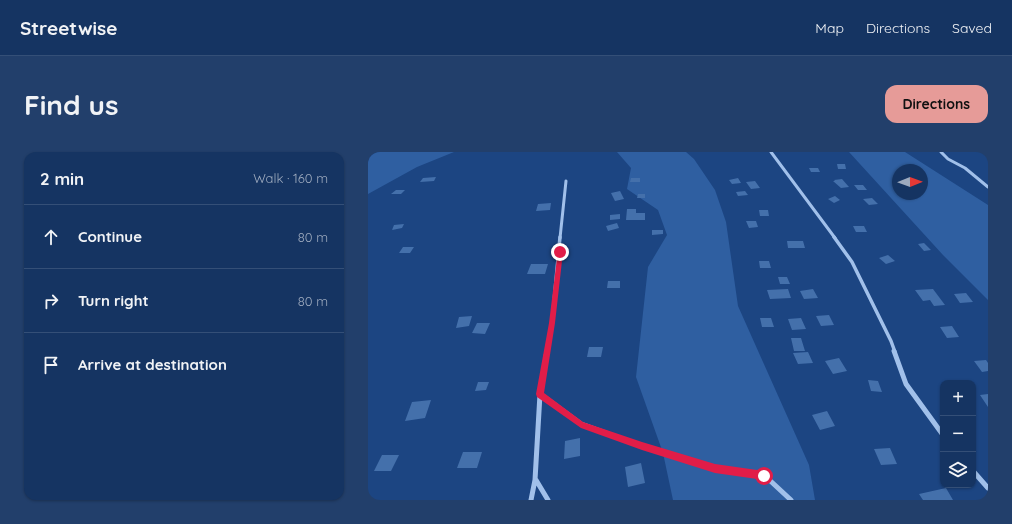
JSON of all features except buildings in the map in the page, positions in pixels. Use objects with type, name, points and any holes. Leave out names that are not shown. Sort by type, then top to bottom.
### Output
[{"type":"street","points":[[771,152],[852,262],[891,341],[906,384],[940,431]]},
{"type":"street","points":[[941,152],[948,159],[965,168],[988,187]]},
{"type":"street","points":[[531,500],[535,480],[540,394],[553,315],[566,181]]},
{"type":"street","points":[[540,394],[581,424],[642,446],[715,468],[764,476],[791,500]]},
{"type":"street","points":[[976,474],[988,488]]},
{"type":"street","points":[[535,480],[548,500]]},
{"type":"shaded area","points":[[368,152],[454,152],[417,167],[368,194]]},
{"type":"shaded area","points":[[617,152],[686,152],[694,159],[715,190],[726,222],[738,306],[809,465],[815,500],[673,500],[663,453],[636,377],[648,267],[667,235],[658,210],[627,189],[631,168]]},
{"type":"shaded area","points":[[849,152],[905,152],[924,164],[892,164],[892,199]]},
{"type":"shaded area","points":[[928,167],[988,205],[988,300],[943,255],[893,200],[928,200]]},
{"type":"route","points":[[560,252],[552,323],[540,394],[581,424],[642,446],[715,468],[764,476]]}]
